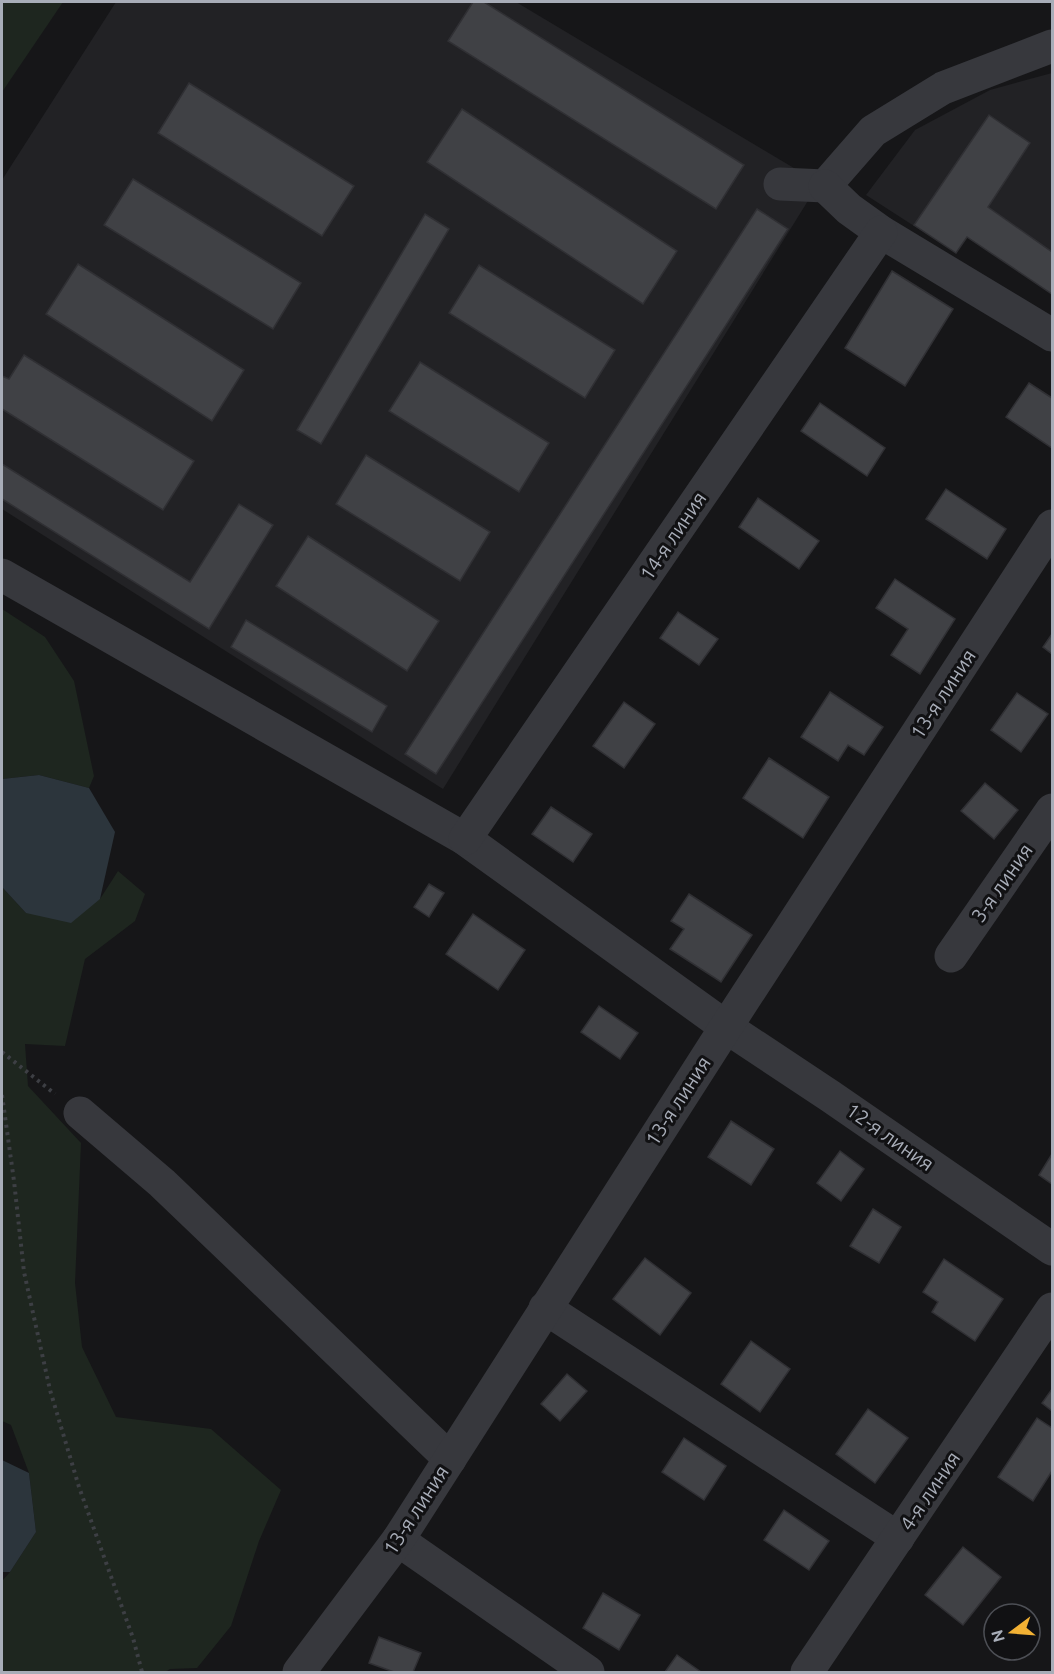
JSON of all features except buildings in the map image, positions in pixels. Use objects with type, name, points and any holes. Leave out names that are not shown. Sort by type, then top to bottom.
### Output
[{"type":"street","points":[[825,186],[873,131],[943,88],[1053,46]]},
{"type":"street","points":[[780,184],[825,186],[849,209],[881,232],[1053,335]]},
{"type":"street","name":"14-я линия","points":[[465,839],[881,232]]},
{"type":"street","name":"13-я линия","points":[[299,1672],[398,1540],[726,1027],[1053,526]]},
{"type":"street","name":"12-я линия","points":[[2,575],[465,839],[726,1027],[1053,1249]]},
{"type":"street","name":"3-я линия","points":[[951,956],[1053,810]]},
{"type":"street","points":[[80,1113],[162,1183],[450,1459]]},
{"type":"street","points":[[545,1308],[898,1538]]},
{"type":"street","name":"4-я линия","points":[[807,1672],[1053,1309]]},
{"type":"street","points":[[398,1540],[588,1672]]},
{"type":"path","points":[[2,1052],[80,1113]]},
{"type":"path","points":[[2,1095],[15,1181],[24,1272],[50,1389],[80,1487],[134,1638],[142,1672]]},
{"type":"shaded area","points":[[2,2],[63,2],[2,92]]},
{"type":"shaded area","points":[[116,2],[516,2],[819,183],[443,789],[2,509],[2,180]]},
{"type":"shaded area","points":[[1052,73],[1052,294],[967,237],[956,253],[866,195],[915,130],[990,90]]},
{"type":"shaded area","points":[[2,609],[45,637],[74,681],[94,776],[89,788],[39,775],[2,779]]},
{"type":"shaded area","points":[[39,775],[89,788],[115,832],[100,899],[71,923],[26,913],[2,887],[2,779]]},
{"type":"shaded area","points":[[118,871],[145,894],[135,921],[85,959],[65,1046],[25,1044],[28,1086],[81,1143],[75,1283],[82,1347],[116,1417],[211,1429],[281,1490],[259,1541],[231,1626],[197,1668],[170,1669],[165,1672],[2,1672],[2,1581],[36,1532],[29,1473],[11,1425],[2,1421],[2,887],[26,913],[100,899]]},
{"type":"shaded area","points":[[2,1460],[29,1473],[36,1532],[10,1572],[2,1572]]}]
